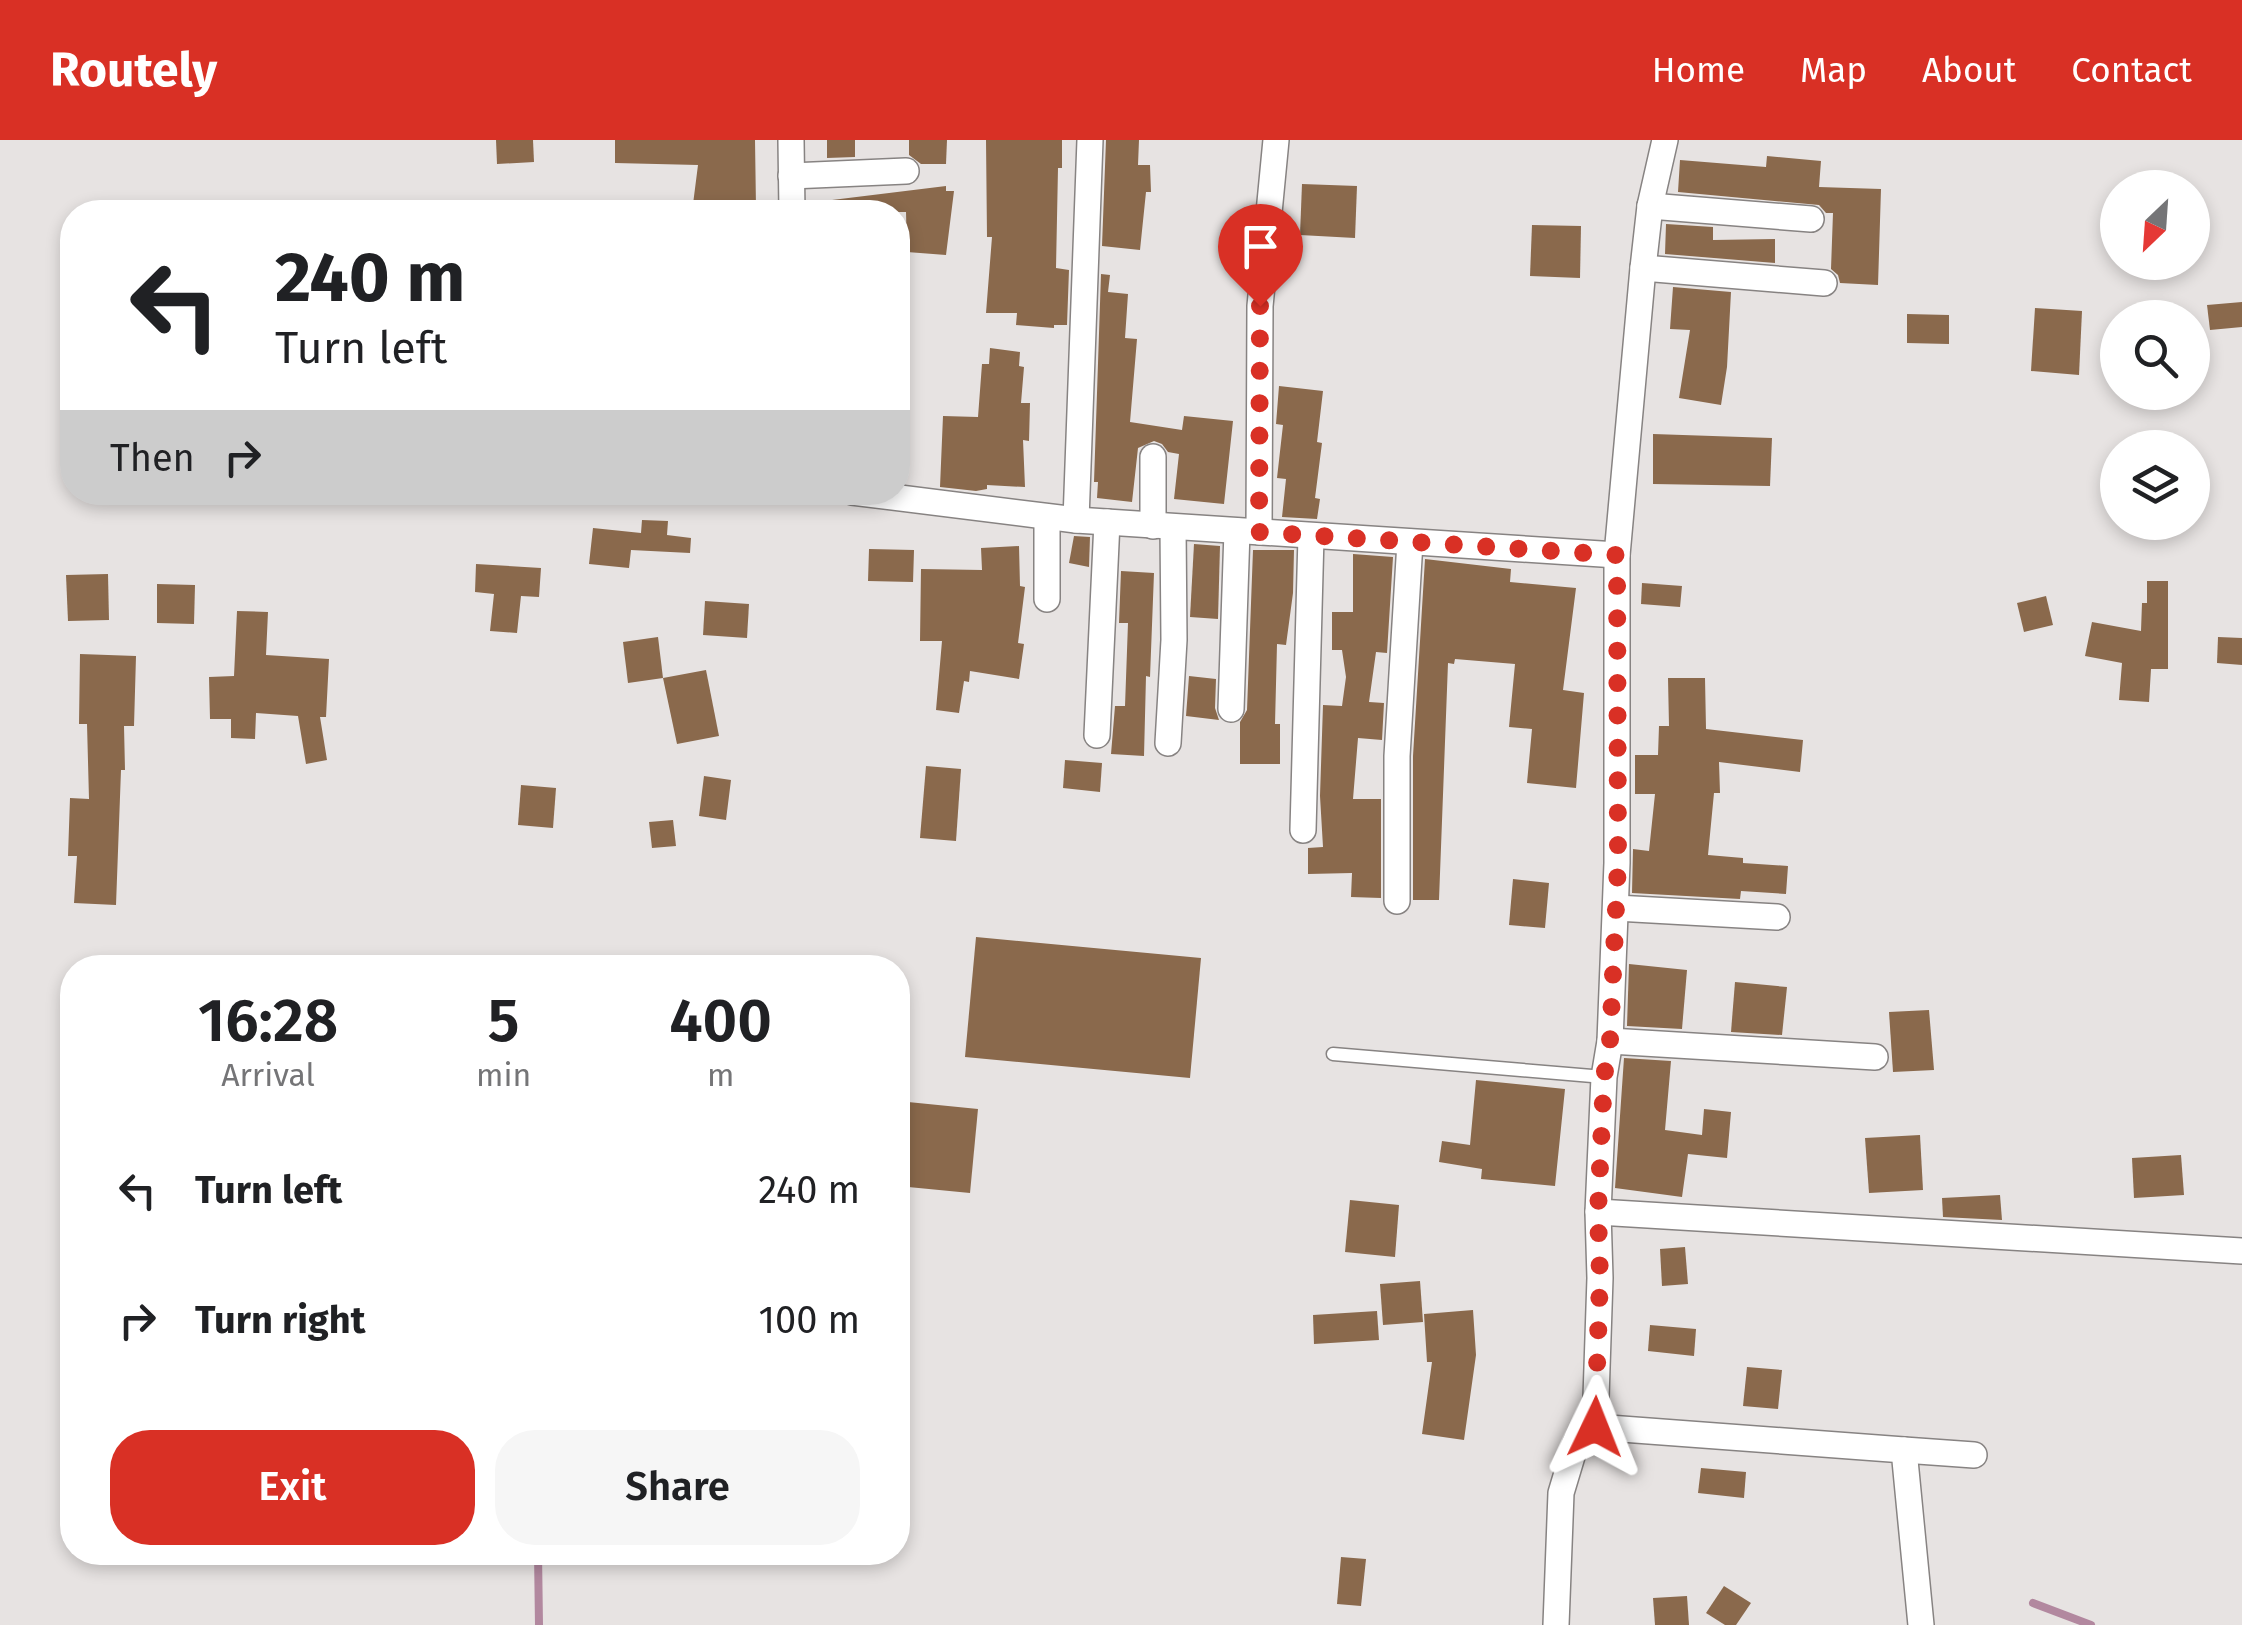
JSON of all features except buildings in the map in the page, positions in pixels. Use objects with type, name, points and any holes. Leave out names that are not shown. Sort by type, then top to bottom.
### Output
[{"type":"street","points":[[791,140],[792,200]]},
{"type":"street","points":[[1076,520],[1090,140]]},
{"type":"street","points":[[1230,709],[1248,531],[1260,306],[1276,140]]},
{"type":"street","points":[[1595,1427],[1598,1212],[1616,908],[1617,555],[1650,206],[1665,140]]},
{"type":"street","points":[[792,176],[906,171]]},
{"type":"street","points":[[1650,206],[1811,219]]},
{"type":"street","points":[[1643,268],[1824,283]]},
{"type":"street","points":[[1153,457],[1174,640],[1168,742]]},
{"type":"street","points":[[910,499],[1163,527],[1617,555]]},
{"type":"street","points":[[1047,516],[1047,599]]},
{"type":"street","points":[[1096,735],[1107,522]]},
{"type":"street","points":[[1303,830],[1311,536]]},
{"type":"street","points":[[1397,902],[1397,756],[1410,542]]},
{"type":"street","points":[[1616,908],[1777,917]]},
{"type":"street","points":[[1610,1041],[1875,1057]]},
{"type":"street","points":[[1598,1212],[2242,1251]]},
{"type":"street","points":[[1556,1625],[1561,1494],[1576,1443],[1595,1427],[1974,1456]]},
{"type":"street","points":[[1904,1450],[1922,1625]]},
{"type":"lane","points":[[1333,1054],[1604,1077]]},
{"type":"waterway","points":[[538,1565],[539,1625]]},
{"type":"waterway","points":[[2033,1603],[2091,1625]]},
{"type":"route","points":[[1260,306],[1259,532],[1617,555],[1618,863],[1598,1212],[1595,1427]]}]
